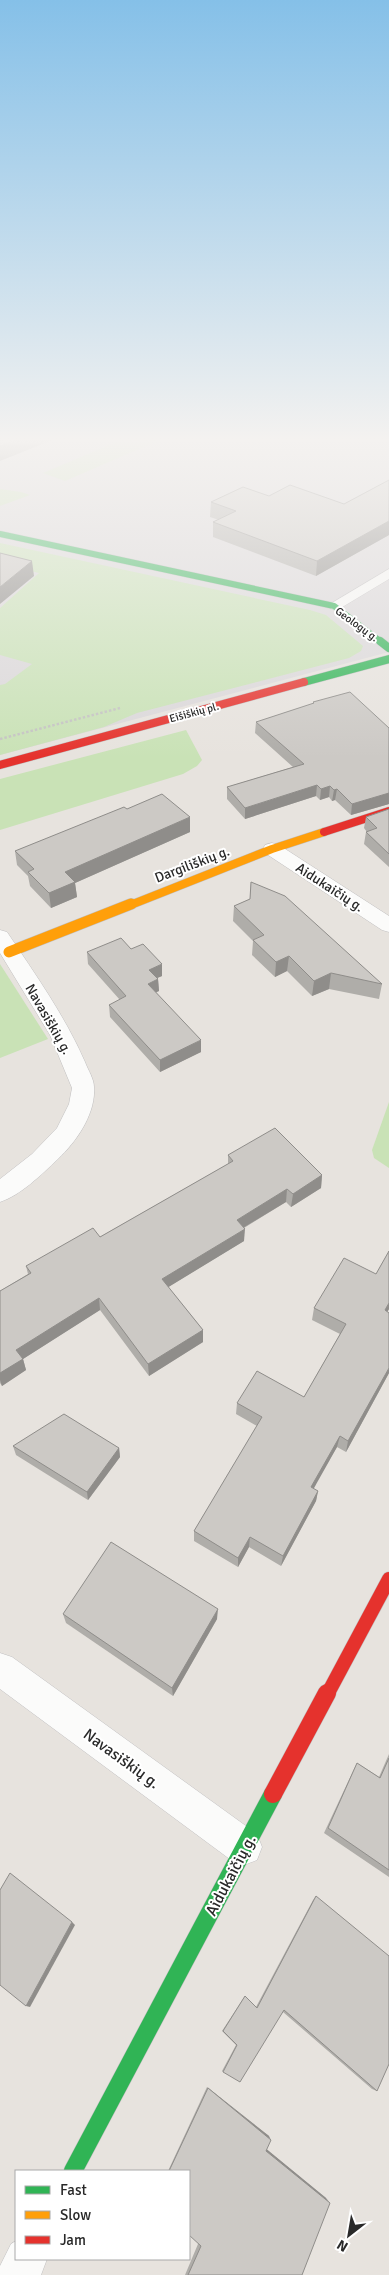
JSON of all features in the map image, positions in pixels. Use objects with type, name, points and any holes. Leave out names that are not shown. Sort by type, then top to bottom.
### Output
[{"type":"street","name":"Geologų g.","points":[[52,545],[334,606],[389,648]]},
{"type":"street","points":[[334,606],[389,573]]},
{"type":"street","name":"Eišiškių pl.","points":[[0,764],[389,659]]},
{"type":"street","name":"Dargiliškių g.","points":[[4,945],[272,849],[389,811]]},
{"type":"street","name":"Aidukaičių g.","points":[[272,849],[389,926]]},
{"type":"street","name":"Navasiškių g.","points":[[0,1192],[38,1165],[63,1138],[78,1112],[83,1087],[67,1044],[4,945]]},
{"type":"street","name":"Aidukaičių g.","points":[[74,2170],[244,1847],[389,1580]]},
{"type":"street","name":"Navasiškių g.","points":[[0,1669],[244,1847]]},
{"type":"street","points":[[18,2275],[26,2260]]},
{"type":"shaded area","points":[[0,545],[389,545],[389,652],[0,755]]},
{"type":"green space","points":[[0,545],[10,545],[310,610],[326,615],[363,646],[361,651],[349,658],[137,713],[104,727],[0,755],[0,685],[5,684],[32,664],[0,655],[0,608],[39,573],[0,564]]},
{"type":"green space","points":[[186,730],[202,760],[197,766],[183,774],[0,830],[0,779]]},
{"type":"green space","points":[[0,964],[48,1039],[0,1058]]},
{"type":"green space","points":[[389,1102],[389,1168],[374,1158],[372,1150]]},
{"type":"building","points":[[275,545],[346,545],[317,561]]},
{"type":"building","points":[[0,553],[32,561],[0,587]]},
{"type":"building","points":[[350,692],[389,728],[389,793],[352,804],[337,789],[334,790],[330,786],[321,789],[317,785],[245,808],[227,787],[304,764],[256,722],[313,702]]},
{"type":"building","points":[[162,794],[190,817],[65,872],[75,882],[49,893],[28,872],[34,869],[15,851],[124,807],[127,809]]},
{"type":"building","points":[[389,809],[389,854],[366,832],[377,828],[366,817]]},
{"type":"building","points":[[251,882],[285,896],[382,984],[331,973],[314,981],[289,956],[276,962],[253,940],[264,935],[234,906],[250,899]]},
{"type":"building","points":[[121,938],[131,949],[143,944],[162,964],[149,970],[158,979],[148,984],[201,1040],[160,1060],[109,1005],[126,996],[87,952]]},
{"type":"building","points":[[275,1128],[322,1175],[293,1194],[287,1189],[237,1220],[245,1229],[162,1279],[203,1330],[148,1364],[99,1298],[16,1350],[23,1359],[0,1373],[0,1291],[31,1273],[26,1266],[93,1228],[100,1237],[233,1161],[228,1155]]},
{"type":"building","points":[[389,1251],[389,1303],[385,1310],[389,1313],[389,1368],[348,1441],[340,1436],[311,1487],[318,1491],[283,1556],[250,1537],[238,1558],[194,1531],[262,1417],[237,1403],[257,1371],[304,1397],[346,1324],[314,1308],[344,1258],[376,1274]]},
{"type":"building","points":[[64,1414],[119,1448],[87,1492],[13,1446]]},
{"type":"building","points":[[111,1542],[218,1609],[172,1688],[63,1614]]},
{"type":"building","points":[[389,1758],[389,1870],[328,1828],[357,1763],[380,1778]]},
{"type":"building","points":[[10,1873],[72,1922],[26,2006],[0,1985],[0,1890]]},
{"type":"building","points":[[316,1896],[389,1956],[389,2064],[377,2091],[284,2010],[240,2082],[223,2072],[237,2045],[223,2031],[245,1996],[257,2008]]},
{"type":"building","points":[[208,2088],[271,2140],[266,2151],[330,2203],[302,2275],[188,2275],[201,2246],[190,2236],[190,2170],[169,2170]]},
{"type":"traffic: fast","points":[[52,545],[334,606],[389,648]]},
{"type":"traffic: fast","points":[[304,682],[389,659]]},
{"type":"traffic: fast","points":[[74,2170],[273,1794]]},
{"type":"traffic: slow","points":[[9,952],[272,849],[324,832]]},
{"type":"traffic: jam","points":[[0,765],[304,682]]},
{"type":"traffic: jam","points":[[324,832],[389,811]]},
{"type":"traffic: jam","points":[[273,1794],[389,1579]]}]
